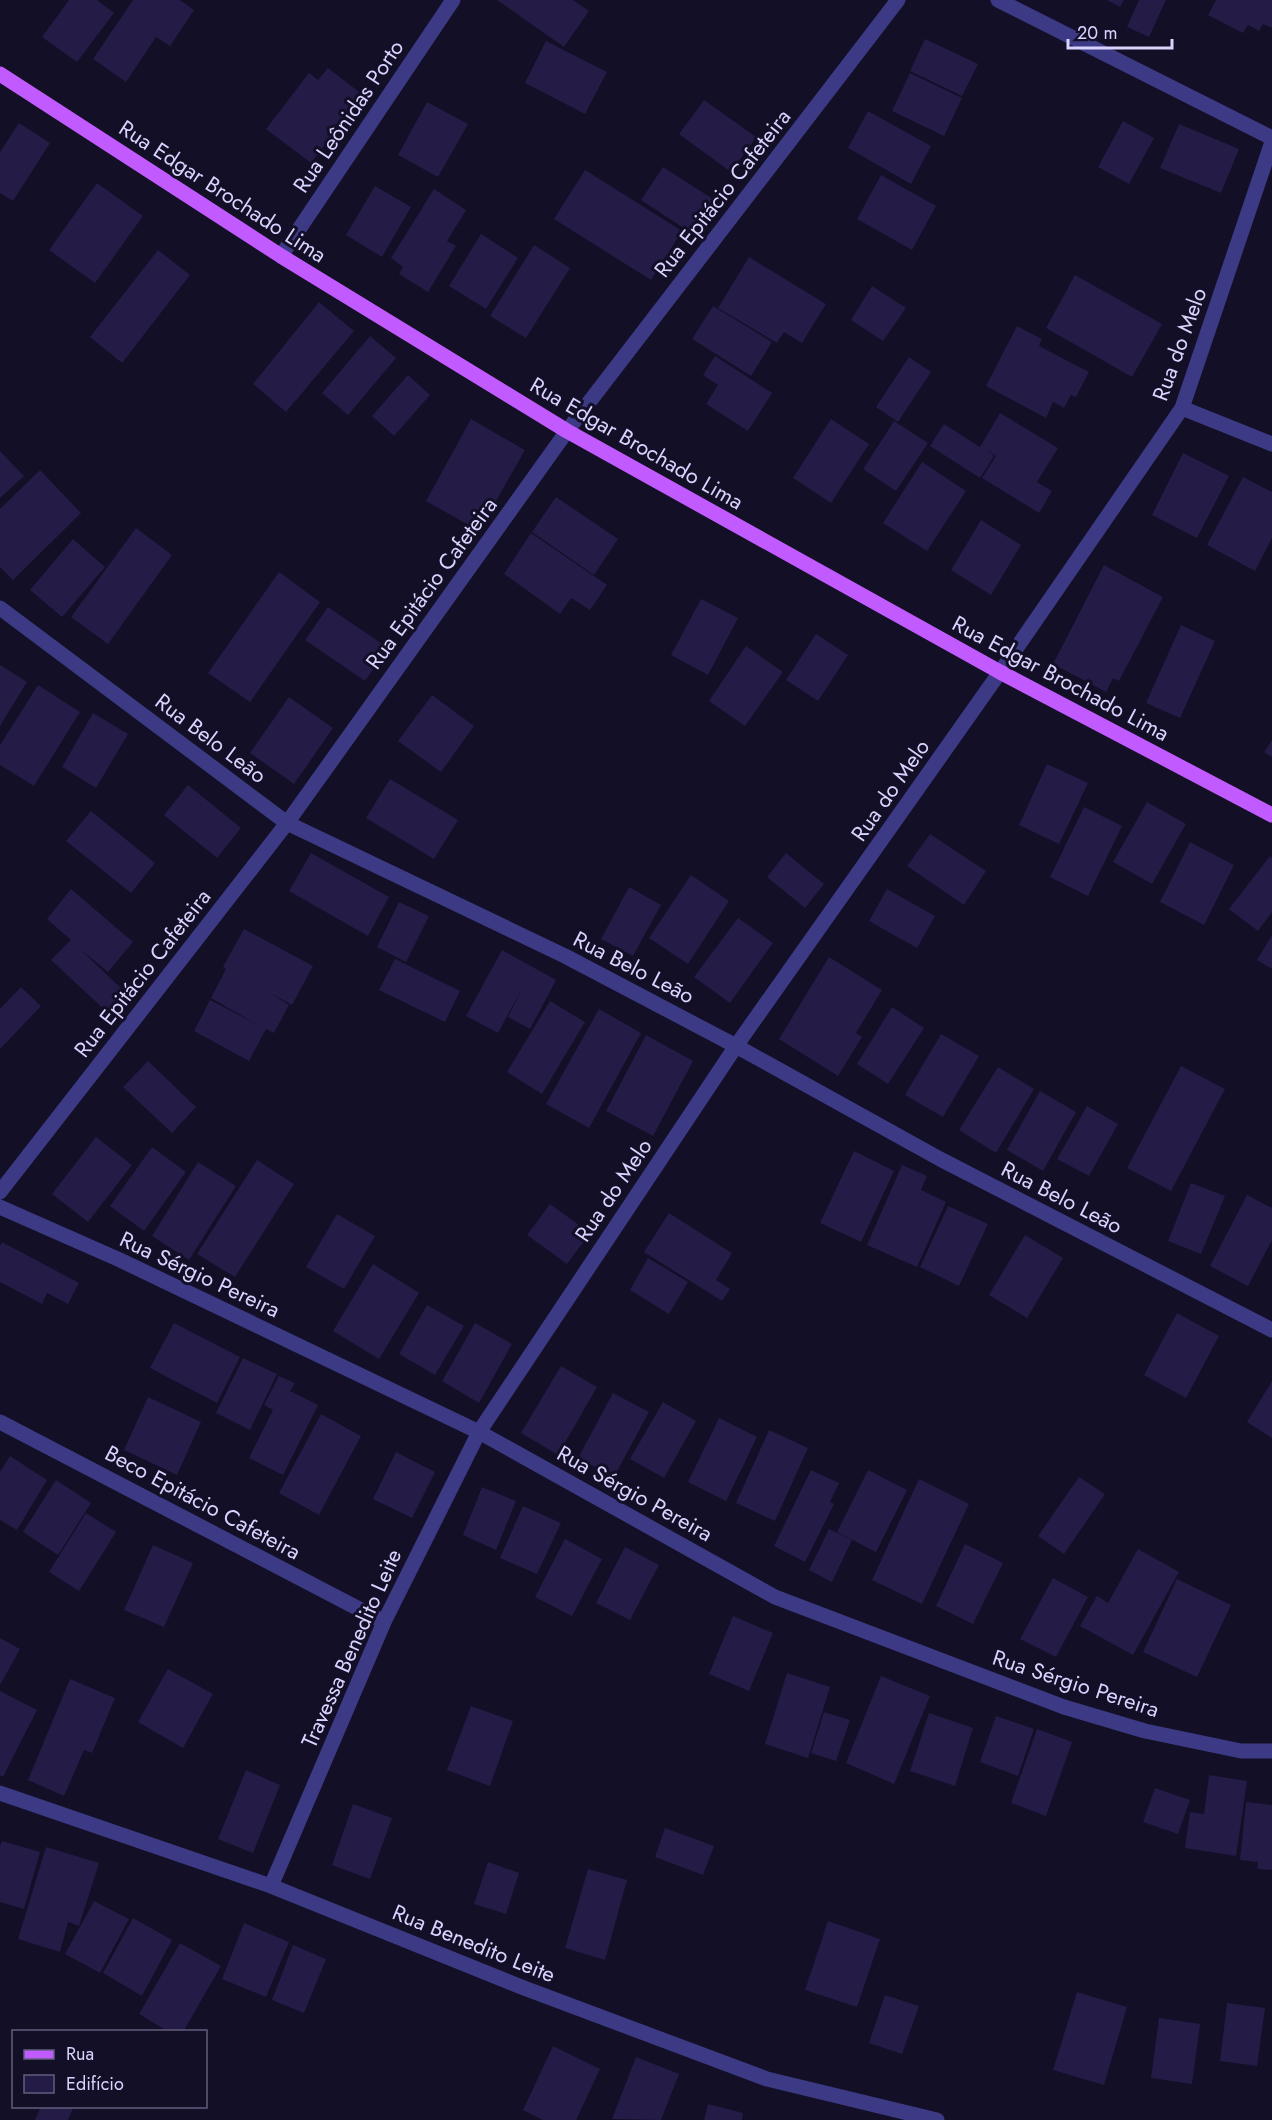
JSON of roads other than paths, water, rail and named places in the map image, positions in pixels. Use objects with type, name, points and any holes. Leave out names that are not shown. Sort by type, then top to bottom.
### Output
[{"type":"main road","name":"Rua Edgar Brochado Lima","points":[[0,74],[281,256],[567,431],[1000,672],[1272,815]]},
{"type":"street","name":"Rua Leônidas Porto","points":[[281,256],[453,0]]},
{"type":"street","name":"Rua Epitácio Cafeteira","points":[[0,1192],[287,823],[567,431],[898,0]]},
{"type":"street","points":[[998,0],[1272,140]]},
{"type":"street","name":"Rua do Melo","points":[[479,1432],[736,1046],[1000,672],[1182,408],[1272,140]]},
{"type":"street","points":[[1182,408],[1272,444]]},
{"type":"street","name":"Rua Belo Leão","points":[[0,608],[287,823],[565,956],[736,1046],[940,1159],[1272,1330]]},
{"type":"street","name":"Rua Sérgio Pereira","points":[[0,1207],[120,1260],[479,1432],[775,1597],[1064,1707],[1145,1731],[1241,1751],[1272,1751]]},
{"type":"street","name":"Beco Epitácio Cafeteira","points":[[0,1422],[384,1622]]},
{"type":"street","name":"Travessa Benedito Leite","points":[[271,1886],[384,1622],[479,1432]]},
{"type":"street","name":"Rua Benedito Leite","points":[[0,1793],[271,1886],[524,1988],[767,2079],[937,2120]]}]
